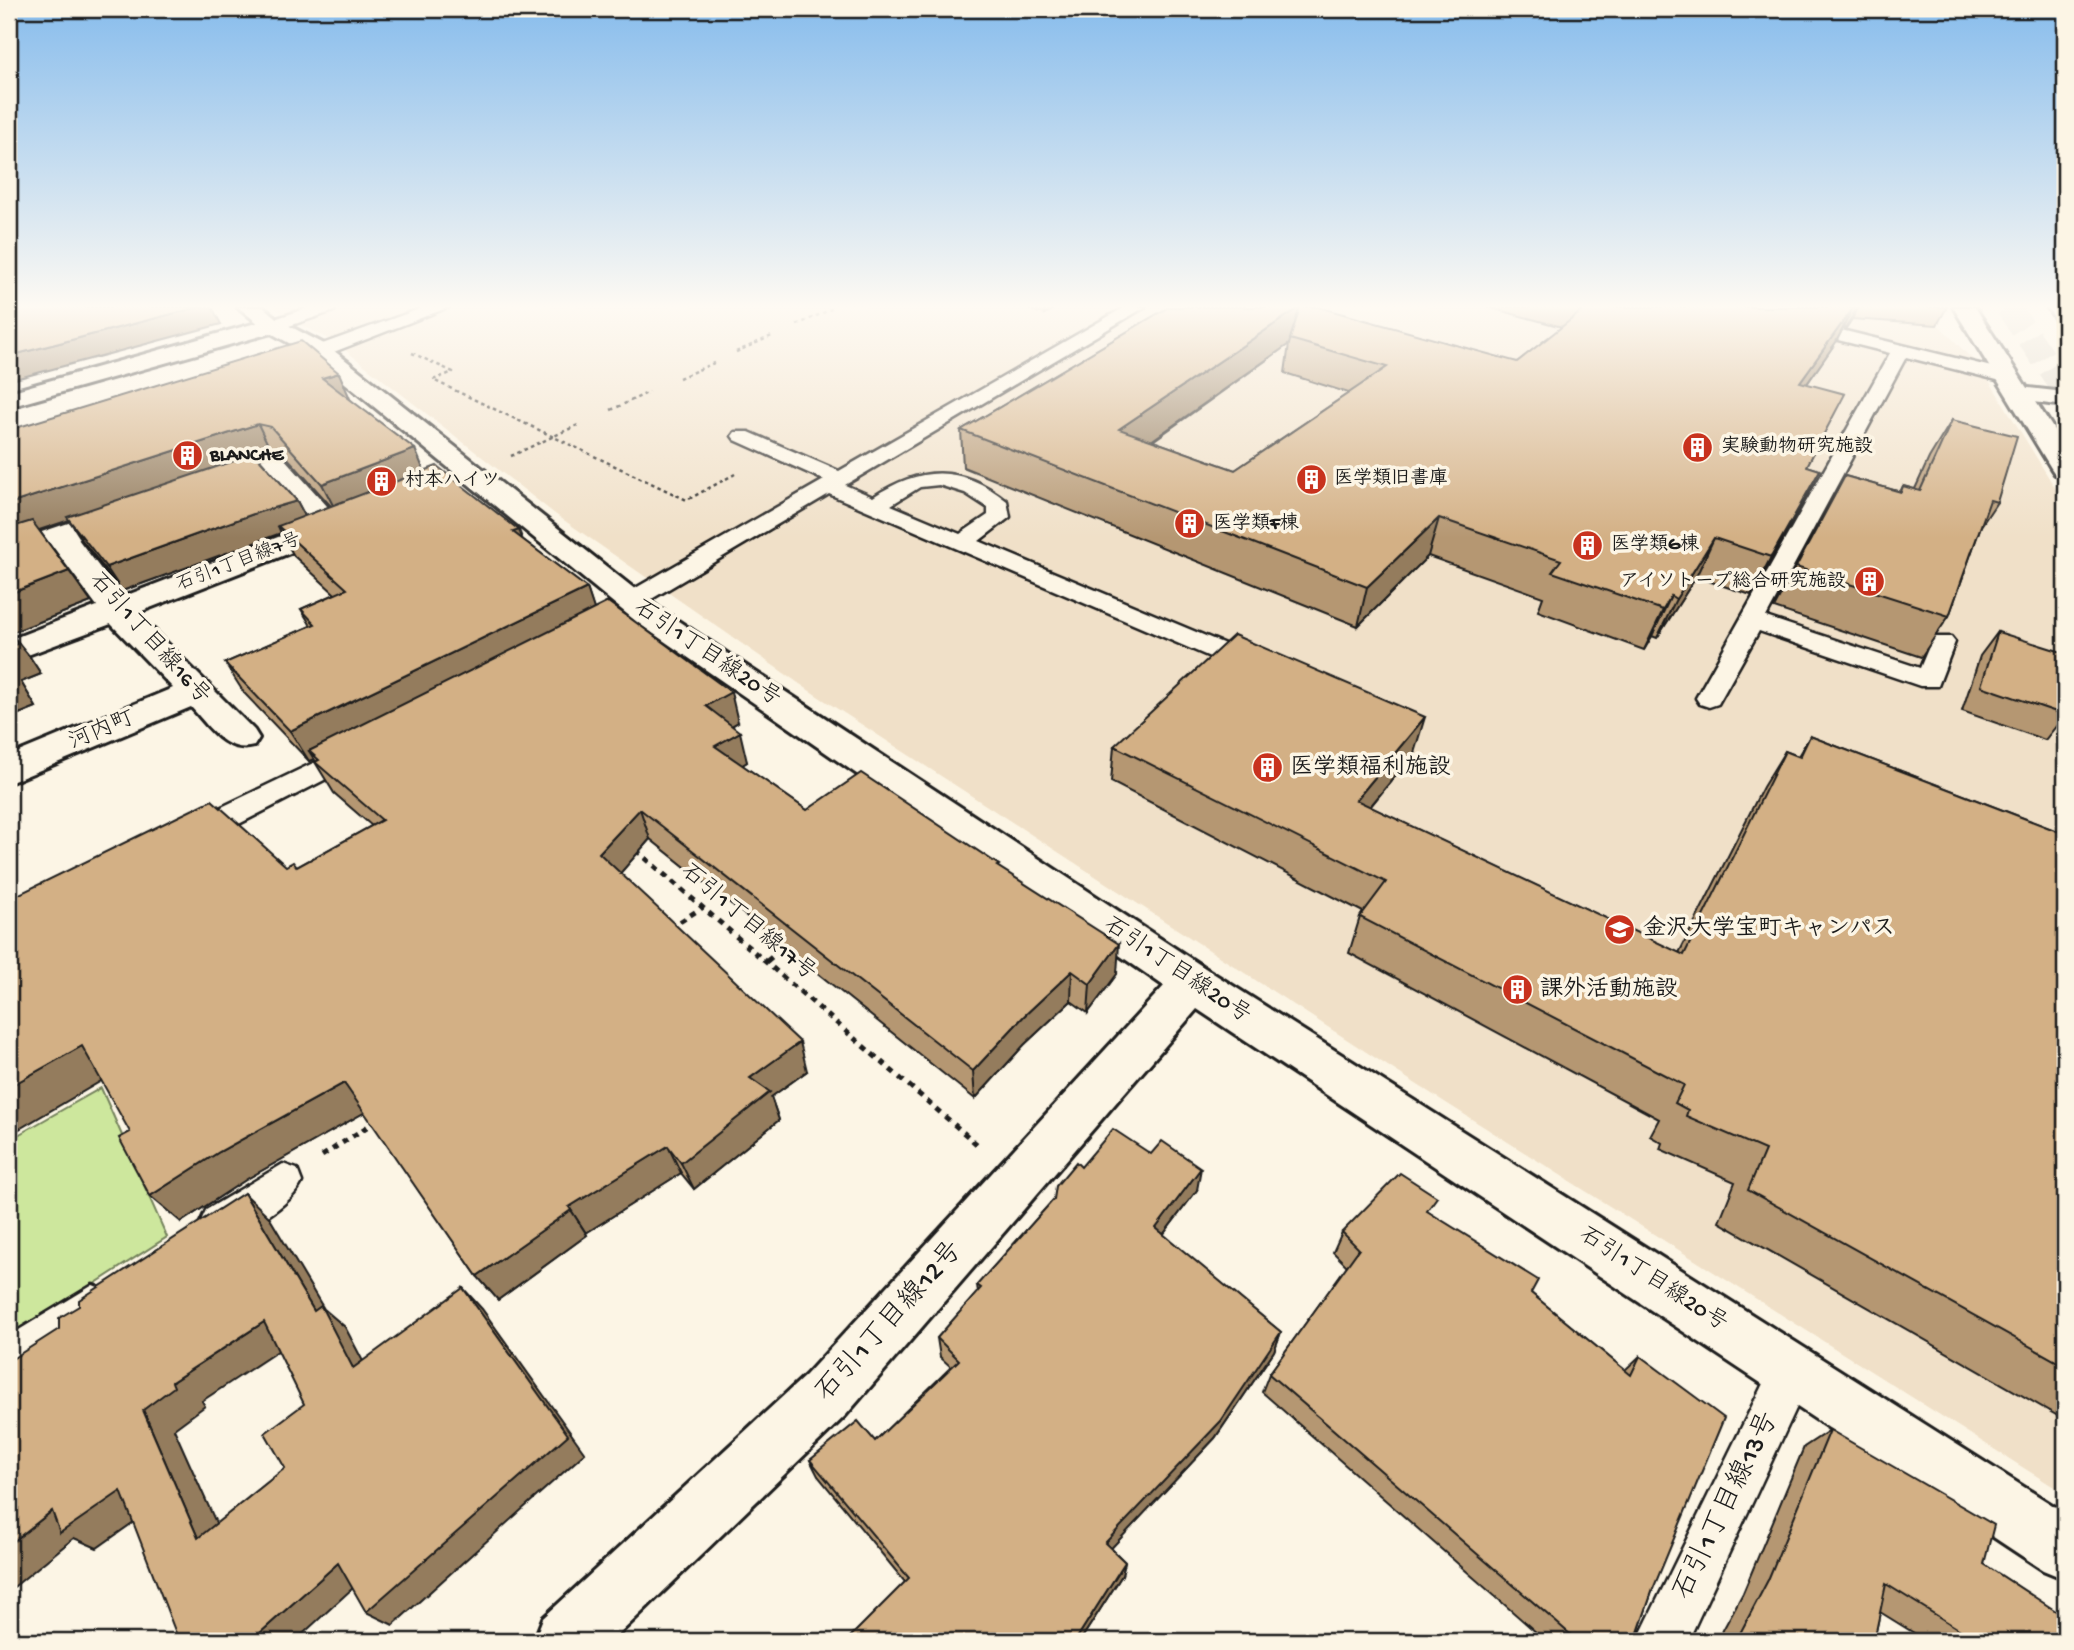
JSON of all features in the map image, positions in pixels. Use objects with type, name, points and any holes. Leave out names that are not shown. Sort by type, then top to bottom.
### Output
[{"type":"street","points":[[9,400],[66,384]]},
{"type":"street","points":[[9,406],[86,384]]},
{"type":"street","name":"石引1丁目線20号","points":[[348,384],[474,472],[627,611],[1193,984],[2065,1548]]},
{"type":"street","points":[[2014,385],[2065,398]]},
{"type":"street","points":[[2014,385],[2065,468]]},
{"type":"street","points":[[185,493],[273,463],[330,527]]},
{"type":"street","points":[[9,553],[148,506]]},
{"type":"street","name":"石引1丁目線7号","points":[[9,652],[368,513]]},
{"type":"street","name":"石引1丁目線16号","points":[[60,536],[117,611],[241,738]]},
{"type":"street","name":"河内町","points":[[9,769],[195,692]]},
{"type":"street","name":"石引1丁目線12号","points":[[566,1641],[826,1395],[1193,984]]},
{"type":"lane","points":[[627,611],[834,482],[1004,384]]},
{"type":"lane","points":[[1709,698],[1881,384]]},
{"type":"lane","points":[[742,436],[834,482],[875,506],[1276,676]]},
{"type":"lane","points":[[875,506],[918,480],[960,484],[988,495],[999,506],[999,517],[962,543]]},
{"type":"lane","points":[[1752,620],[1928,680],[1942,642]]},
{"type":"lane","points":[[174,844],[376,741]]},
{"type":"lane","points":[[192,1241],[283,1182]]},
{"type":"lane","points":[[9,1361],[123,1286]]},
{"type":"lane","name":"石引1丁目線13号","points":[[1662,1641],[1792,1370]]},
{"type":"path","points":[[441,384],[687,500],[742,470]]},
{"type":"path","points":[[611,410],[649,393]]},
{"type":"path","points":[[474,472],[580,424]]},
{"type":"path","name":"石引1丁目線17号","points":[[631,846],[1017,1180]]},
{"type":"path","points":[[668,930],[703,907]]},
{"type":"path","points":[[767,961],[798,935]]},
{"type":"path","points":[[283,1182],[388,1113]]},
{"type":"shaded area","name":"金沢大学宝町キャンパス","points":[[389,384],[1991,384],[2065,504],[2065,1494],[1394,1070],[810,691],[555,514]]},
{"type":"green space","points":[[101,1088],[167,1237],[9,1339],[9,1140]]},
{"type":"building","points":[[160,384],[330,384],[415,449],[322,484],[271,427],[258,424],[9,504],[9,430]]},
{"type":"building","points":[[1039,384],[1186,384],[1119,429],[1235,470],[1362,384],[1808,384],[1845,394],[1807,466],[1820,470],[1771,557],[1714,538],[1676,599],[1671,596],[1663,610],[1552,572],[1561,560],[1439,518],[1367,587],[961,430]]},
{"type":"building","points":[[1952,420],[2017,436],[1997,502],[1990,500],[1949,616],[1796,567],[1845,476],[1901,492],[1903,486],[1920,491]]},
{"type":"building","points":[[255,454],[297,501],[106,567],[67,517]]},
{"type":"building","points":[[437,466],[519,530],[513,532],[587,588],[290,731],[225,663],[315,624],[301,609],[347,589],[278,526]]},
{"type":"building","points":[[32,521],[69,571],[9,594],[9,528]]},
{"type":"building","points":[[608,602],[731,692],[706,706],[740,732],[715,746],[807,810],[861,773],[999,865],[997,866],[1119,944],[1090,984],[1072,971],[1024,1016],[973,1071],[640,809],[599,853],[800,1042],[750,1078],[770,1092],[681,1163],[668,1146],[569,1207],[571,1210],[477,1276],[344,1083],[219,1152],[150,1196],[119,1138],[130,1132],[82,1046],[9,1087],[9,899],[212,800],[286,866],[293,862],[297,867],[382,820],[315,762],[319,760],[309,751]]},
{"type":"building","points":[[9,631],[17,644],[9,646]]},
{"type":"building","points":[[1998,632],[2065,653],[2065,715],[1981,686]]},
{"type":"building","points":[[1234,635],[1425,717],[1356,800],[1684,955],[1785,751],[1800,757],[1810,736],[2065,834],[2065,1366],[1748,1190],[1765,1150],[1686,1116],[1688,1110],[1675,1103],[1684,1085],[1360,917],[1386,882],[1114,746]]},
{"type":"building","points":[[1113,1129],[1151,1154],[1162,1141],[1201,1168],[1156,1228],[1281,1332],[1221,1421],[1105,1543],[1125,1562],[1075,1641],[854,1641],[850,1637],[909,1578],[810,1460],[858,1421],[875,1441],[959,1360],[937,1338],[981,1288],[977,1285],[1054,1199],[1056,1186],[1076,1162],[1081,1167]]},
{"type":"building","points":[[1400,1173],[1437,1197],[1427,1211],[1538,1280],[1531,1293],[1631,1375],[1640,1356],[1724,1418],[1653,1589],[1635,1641],[1578,1641],[1269,1374],[1359,1249],[1342,1232]]},
{"type":"building","points":[[244,1193],[314,1311],[321,1306],[353,1368],[463,1288],[568,1435],[366,1612],[338,1563],[251,1641],[179,1641],[121,1491],[60,1533],[52,1511],[9,1545],[9,1361],[59,1329],[59,1318],[79,1306],[79,1300]],"holes":[[[264,1322],[304,1404],[265,1433],[285,1468],[198,1538],[143,1410],[174,1387],[172,1382]]]},
{"type":"building","points":[[1830,1430],[1994,1525],[1984,1564],[2065,1617],[2065,1641],[1978,1641],[1886,1584],[1874,1641],[1736,1641],[1768,1580]]},
{"type":"tunnel","points":[[2061,384],[2065,390]]},
{"type":"place","name":"実験動物研究施設","points":[[1698,447]]},
{"type":"place","name":"BLANCHE","points":[[187,456]]},
{"type":"place","name":"医学類旧書庫","points":[[1311,479]]},
{"type":"place","name":"村本ハイツ","points":[[382,481]]},
{"type":"place","name":"医学類F棟","points":[[1190,524]]},
{"type":"place","name":"医学類G棟","points":[[1588,545]]},
{"type":"place","name":"アイソトープ総合研究施設","points":[[1869,582]]},
{"type":"place","name":"医学類福利施設","points":[[1267,768]]},
{"type":"place","name":"金沢大学宝町キャンパス","points":[[1620,929]]},
{"type":"place","name":"課外活動施設","points":[[1517,990]]}]
